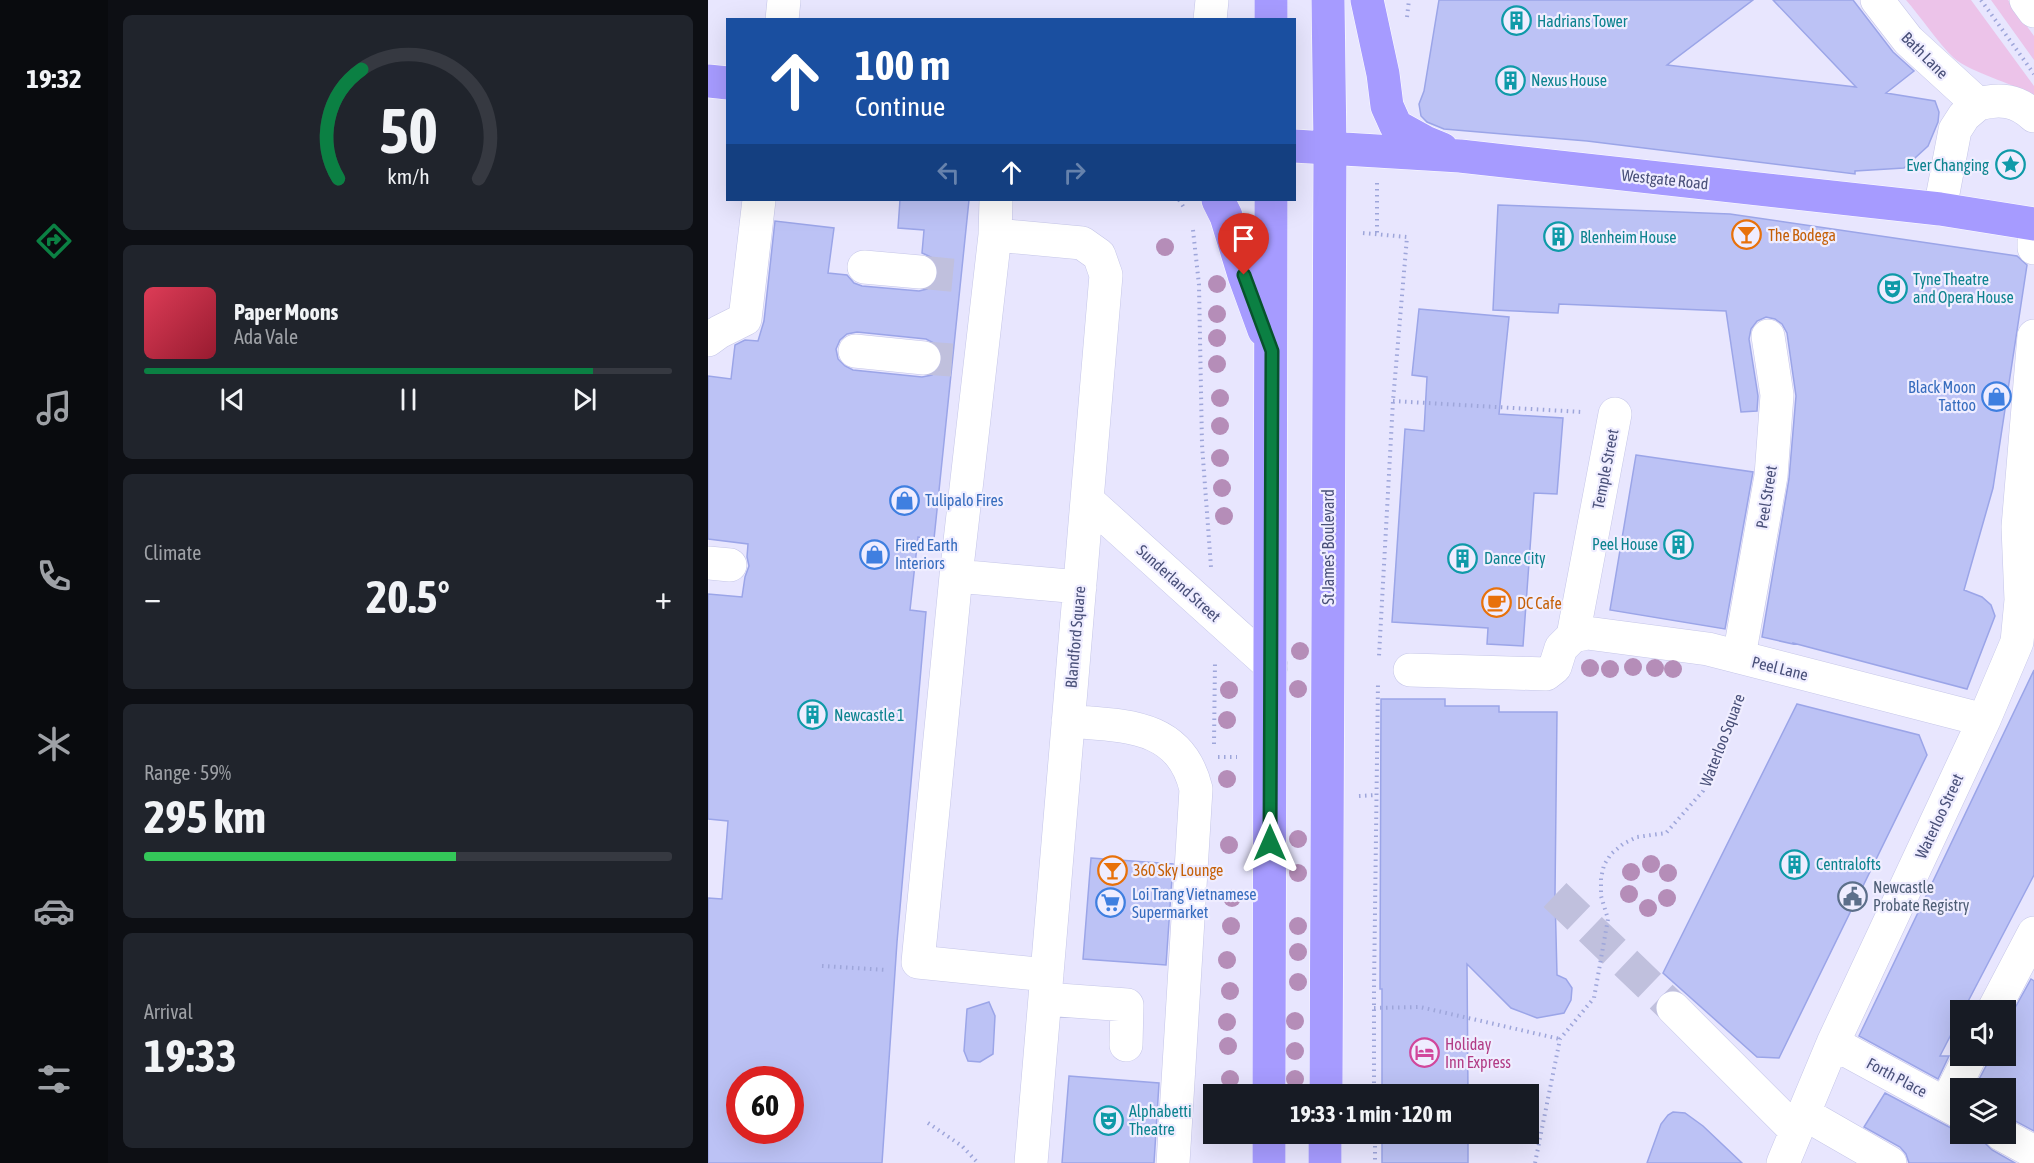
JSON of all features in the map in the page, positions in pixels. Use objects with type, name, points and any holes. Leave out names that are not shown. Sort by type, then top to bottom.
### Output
[{"type":"main road","name":"St James' Boulevard","points":[[1326,1084],[1330,230],[1328,0]]},
{"type":"main road","points":[[1367,0],[1383,74],[1387,106],[1396,126],[1425,142],[1460,156]]},
{"type":"main road","points":[[708,81],[726,83]]},
{"type":"main road","name":"Westgate Road","points":[[1296,146],[1460,156],[1940,209],[2034,224]]},
{"type":"main road","points":[[1218,201],[1226,216],[1244,275],[1272,351]]},
{"type":"main road","points":[[1269,1084],[1271,201]]},
{"type":"main road","points":[[1269,1144],[1269,1163]]},
{"type":"main road","points":[[1325,1144],[1325,1163]]},
{"type":"street","points":[[782,18],[784,0]]},
{"type":"street","points":[[1210,18],[1212,0]]},
{"type":"street","name":"Bath Lane","points":[[1877,0],[1908,40],[1978,104]]},
{"type":"street","points":[[2026,0],[2034,11]]},
{"type":"street","points":[[1940,209],[1955,130],[1964,116],[1978,104],[2005,100],[2027,110],[2034,116]]},
{"type":"street","points":[[708,340],[745,319],[759,201]]},
{"type":"street","points":[[996,201],[995,235],[975,277],[952,360],[956,576],[918,962],[1127,1005],[1126,1045]]},
{"type":"street","name":"Blandford Square","points":[[995,235],[1082,243],[1099,255],[1106,275],[1031,1163]]},
{"type":"street","points":[[2034,241],[2034,248]]},
{"type":"street","points":[[864,267],[920,272]]},
{"type":"street","name":"Peel Street","points":[[1745,659],[1771,476],[1777,394],[1768,336]]},
{"type":"street","name":"Waterloo Street","points":[[1783,1163],[1833,1043],[2017,642],[2027,560],[2018,527],[2034,336]]},
{"type":"street","points":[[855,351],[952,360]]},
{"type":"street","name":"Temple Street","points":[[1573,636],[1615,414]]},
{"type":"street","name":"Sunderland Street","points":[[1087,500],[1271,666]]},
{"type":"street","points":[[956,576],[1080,587]]},
{"type":"street","name":"Peel Lane","points":[[1573,636],[1587,633],[1708,649],[1983,720]]},
{"type":"street","points":[[1410,670],[1546,674],[1555,667],[1561,648],[1573,636]]},
{"type":"street","points":[[1068,720],[1130,727],[1154,734],[1172,744],[1188,764],[1196,789],[1173,1163]]},
{"type":"street","points":[[2000,1000],[2034,933]]},
{"type":"street","points":[[1673,1008],[1799,1122],[1890,1163]]},
{"type":"street","name":"Forth Place","points":[[1833,1043],[1950,1106]]},
{"type":"street","points":[[2016,1142],[2034,1152]]},
{"type":"path","points":[[1981,0],[2034,74]]},
{"type":"path","points":[[1180,201],[1186,212]]},
{"type":"path","points":[[1190,222],[1199,285],[1202,445],[1215,616],[1214,745]]},
{"type":"path","points":[[1330,230],[1407,237],[1393,401],[1378,658]]},
{"type":"path","name":"Temple Street","points":[[1393,401],[1615,414]]},
{"type":"path","name":"Waterloo Square","points":[[1535,1163],[1560,1039],[1594,998],[1608,919],[1601,896],[1604,865],[1611,854],[1623,844],[1637,837],[1666,834],[1703,791],[1745,659]]},
{"type":"path","points":[[1374,1084],[1378,681]]},
{"type":"path","points":[[822,966],[890,970],[918,962]]},
{"type":"path","points":[[1374,1008],[1420,1007],[1560,1039]]},
{"type":"path","points":[[928,1123],[962,1146],[978,1163]]},
{"type":"path","points":[[1375,1144],[1375,1163]]},
{"type":"shaded area","points":[[1906,0],[1971,0],[2034,86],[2034,96],[1971,69],[1954,58]]},
{"type":"shaded area","points":[[1991,0],[2008,0],[2034,36],[2034,60]]},
{"type":"building","points":[[1439,0],[1753,0],[1667,65],[1856,87],[1773,0],[1853,0],[1893,52],[1914,71],[1886,93],[1935,101],[1939,112],[1938,122],[1928,146],[1904,168],[1855,171],[1855,174],[1587,141],[1444,129],[1427,122],[1421,116],[1419,104],[1424,91]]},
{"type":"building","points":[[900,201],[969,201],[934,539],[918,537],[910,610],[926,612],[897,942],[882,1163],[708,1163],[708,898],[722,899],[728,821],[708,819],[708,594],[742,597],[749,566],[748,544],[708,539],[708,376],[731,379],[735,345],[745,340],[758,341],[764,321],[775,221],[834,228],[828,273],[847,275],[854,283],[862,286],[919,291],[927,289],[935,283],[939,274],[937,265],[931,257],[922,253],[924,230],[898,228]],"holes":[[[857,332],[926,339],[934,343],[941,351],[943,360],[932,375],[922,377],[853,370],[838,359],[836,349],[840,340],[847,334]]]},
{"type":"building","points":[[1498,205],[1730,214],[2017,256],[2027,265],[1993,488],[1964,590],[1982,597],[1991,605],[1995,616],[1967,689],[1793,643],[1762,637],[1789,479],[1796,396],[1787,333],[1782,324],[1766,317],[1757,321],[1751,329],[1749,339],[1758,396],[1757,411],[1741,412],[1726,311],[1559,304],[1558,313],[1493,310]]},
{"type":"building","name":"Dance City","points":[[1419,309],[1509,317],[1499,414],[1563,418],[1557,494],[1534,493],[1523,646],[1487,644],[1488,628],[1392,622],[1405,429],[1424,431],[1427,377],[1412,375]]},
{"type":"building","name":"Peel House","points":[[1636,455],[1753,472],[1725,629],[1610,610]]},
{"type":"building","points":[[2034,670],[2034,875],[1969,1000],[1950,1000],[1950,1036],[1940,1056],[1949,1056],[1938,1079],[1859,1036]]},
{"type":"building","points":[[1381,699],[1445,699],[1445,706],[1499,706],[1499,712],[1557,712],[1555,895],[1557,975],[1566,979],[1572,988],[1571,1000],[1564,1013],[1537,1018],[1511,1008],[1467,964],[1468,1084],[1382,1084],[1382,989],[1380,989]]},
{"type":"building","name":"Centralofts","points":[[1797,704],[1919,735],[1927,755],[1779,1058],[1757,1057],[1663,973]]},
{"type":"building","points":[[1091,858],[1173,864],[1166,965],[1083,959]]},
{"type":"building","points":[[2031,979],[2034,981],[2034,1131],[2016,1121],[2016,1078],[1980,1078],[1986,1066],[2016,1066],[2016,1006]]},
{"type":"building","points":[[989,1002],[995,1016],[993,1054],[980,1062],[968,1061],[964,1051],[967,1009]]},
{"type":"building","points":[[1069,1076],[1159,1083],[1154,1163],[1062,1163]]},
{"type":"building","points":[[1885,1093],[1950,1127],[1950,1144],[1986,1144],[2015,1163],[1909,1163],[1900,1147],[1864,1127]]},
{"type":"building","points":[[1673,1112],[1685,1113],[1703,1126],[1742,1163],[1647,1163],[1661,1124]]},
{"type":"building","points":[[1382,1144],[1468,1144],[1468,1163],[1382,1163]]},
{"type":"tunnel","points":[[920,272],[961,276]]},
{"type":"tunnel","points":[[924,358],[952,360]]},
{"type":"tunnel","points":[[1555,895],[1673,1008]]},
{"type":"place","name":"Hadrians Tower","points":[[1516,21]]},
{"type":"place","name":"Nexus House","points":[[1510,80]]},
{"type":"place","name":"Ever Changing","points":[[2010,165]]},
{"type":"place","name":"The Bodega","points":[[1747,235]]},
{"type":"place","name":"Blenheim House","points":[[1559,237]]},
{"type":"place","name":"Tyne Theatre and Opera House","points":[[1892,288]]},
{"type":"place","name":"Black Moon Tattoo","points":[[1997,396]]},
{"type":"place","name":"Tulipalo Fires","points":[[904,500]]},
{"type":"place","name":"Peel House","points":[[1679,544]]},
{"type":"place","name":"Fired Earth Interiors","points":[[874,554]]},
{"type":"place","name":"Dance City","points":[[1463,558]]},
{"type":"place","name":"DC Cafe","points":[[1496,603]]},
{"type":"place","name":"Newcastle 1","points":[[813,715]]},
{"type":"place","name":"Centralofts","points":[[1795,864]]},
{"type":"place","name":"360 Sky Lounge","points":[[1112,870]]},
{"type":"place","name":"Newcastle Probate Registry","points":[[1852,896]]},
{"type":"place","name":"Loi Trang Vietnamese Supermarket","points":[[1111,903]]},
{"type":"place","name":"Holiday Inn Express","points":[[1424,1053]]},
{"type":"place","name":"Alphabetti Theatre","points":[[1108,1120]]},
{"type":"route","points":[[1244,275],[1272,351],[1270,843]]}]
